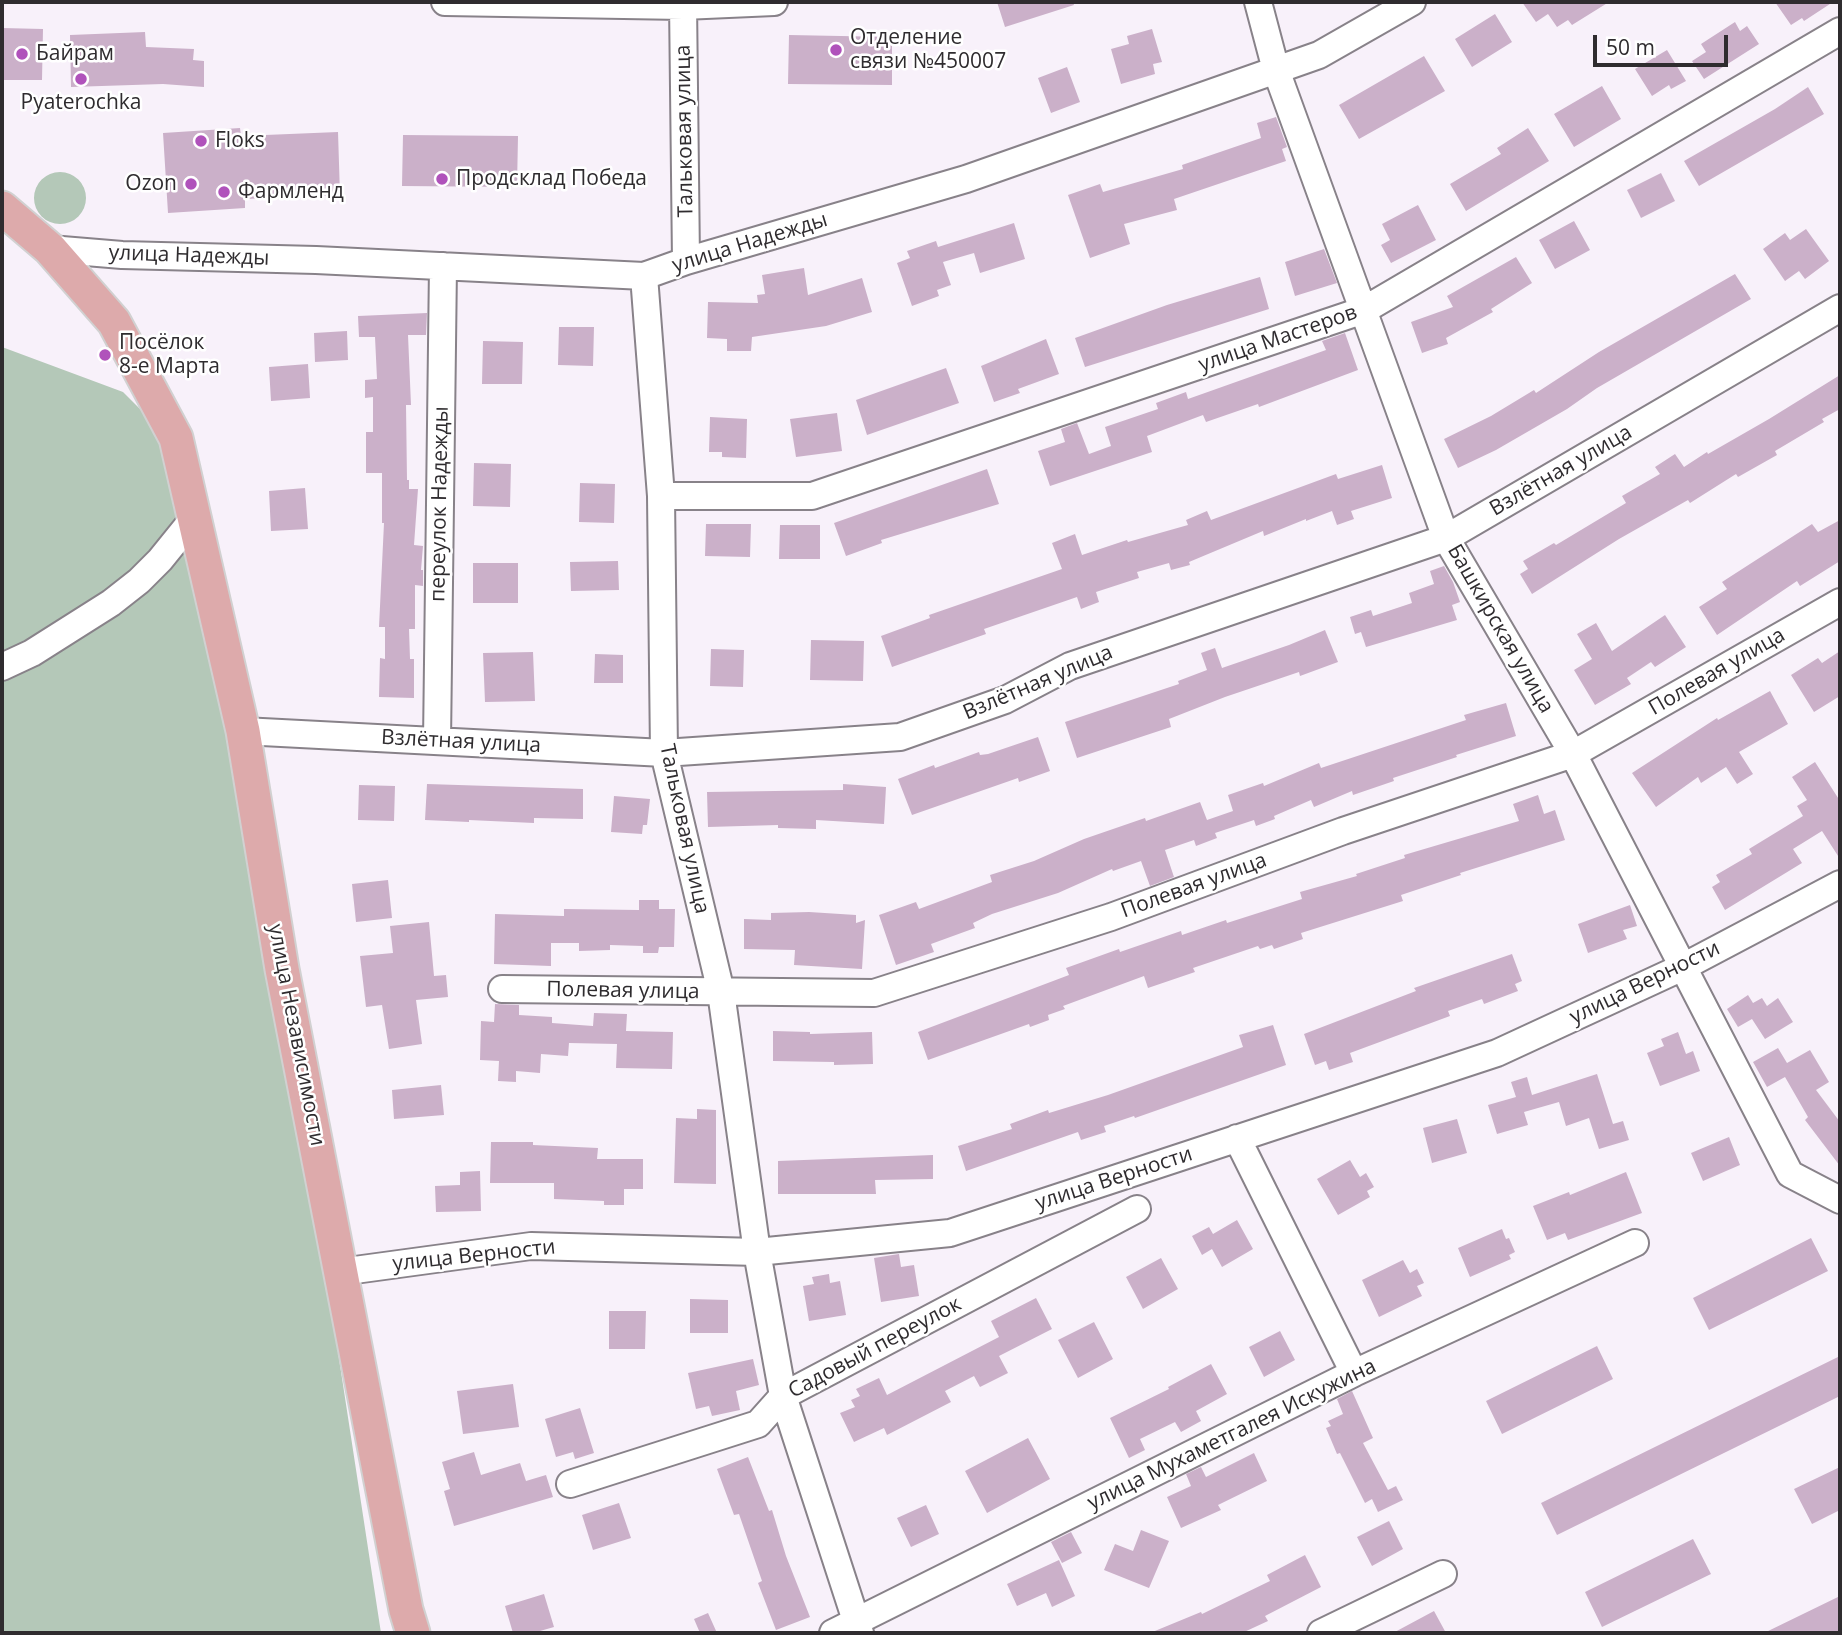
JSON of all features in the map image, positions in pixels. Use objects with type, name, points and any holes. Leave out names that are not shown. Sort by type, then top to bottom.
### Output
[{"type":"main road","name":"улица Независимости","points":[[2,208],[50,249],[114,322],[176,438],[243,731],[282,969],[406,1610],[413,1633]]},
{"type":"street","points":[[445,2],[775,2]]},
{"type":"street","name":"Башкирская улица","points":[[1258,2],[1276,70],[1446,538],[1573,754],[1790,1174],[1840,1200]]},
{"type":"street","name":"улица Надежды","points":[[50,249],[644,276],[686,261],[966,179],[1319,55],[1412,2]]},
{"type":"street","name":"Тальковая улица","points":[[683,4],[686,261]]},
{"type":"street","name":"улица Мастеров","points":[[661,496],[812,496],[1364,310],[1840,31]]},
{"type":"street","name":"переулок Надежды","points":[[436,741],[443,266]]},
{"type":"street","name":"Тальковая улица","points":[[644,276],[661,496],[664,753],[721,992],[757,1252],[783,1396],[850,1630]]},
{"type":"street","name":"Взлётная улица","points":[[243,731],[664,753],[900,737],[1005,700],[1070,666],[1446,538],[1840,308]]},
{"type":"street","points":[[2,667],[32,653],[111,603],[160,560],[194,518]]},
{"type":"street","name":"Полевая улица","points":[[502,989],[874,993],[1111,917],[1343,831],[1573,754],[1840,602]]},
{"type":"street","name":"улица Верности","points":[[341,1272],[531,1246],[757,1252],[950,1233],[1497,1053],[1683,967],[1840,884]]},
{"type":"street","points":[[1237,1138],[1354,1373]]},
{"type":"street","name":"Садовый переулок","points":[[570,1484],[758,1424],[783,1396],[1137,1209]]},
{"type":"street","name":"улица Мухаметгалея Искужина","points":[[850,1630],[1354,1373],[1635,1243]]},
{"type":"street","points":[[1321,1633],[1443,1574]]},
{"type":"green space","points":[[60,172],[70,174],[78,180],[84,188],[84,208],[78,216],[70,222],[60,224],[50,222],[42,216],[36,208],[34,198],[36,188],[42,180],[50,174]]},
{"type":"green space","points":[[2,347],[123,392],[149,418],[181,498],[243,731],[381,1633],[2,1633]]},
{"type":"building","points":[[997,2],[1073,2],[1074,5],[1005,27]]},
{"type":"building","points":[[1522,2],[1609,2],[1572,25],[1568,20],[1557,27],[1548,14],[1536,22]]},
{"type":"building","points":[[1775,2],[1833,2],[1804,21],[1802,18],[1791,25]]},
{"type":"building","points":[[1495,14],[1512,42],[1472,67],[1455,39]]},
{"type":"building","points":[[1735,22],[1740,31],[1747,26],[1759,44],[1704,79],[1692,61],[1706,52],[1701,44]]},
{"type":"building","name":"Байрам","points":[[2,28],[43,29],[42,80],[2,80]]},
{"type":"building","points":[[1152,29],[1162,62],[1153,64],[1155,74],[1121,84],[1111,49],[1129,44],[1127,36]]},
{"type":"building","points":[[145,32],[146,47],[194,49],[193,60],[204,61],[204,87],[163,84],[71,87],[70,35]]},
{"type":"building","points":[[789,35],[892,37],[892,85],[788,84]]},
{"type":"building","points":[[1667,50],[1686,81],[1671,89],[1669,85],[1652,96],[1635,69]]},
{"type":"building","points":[[1424,56],[1445,91],[1359,139],[1339,105]]},
{"type":"building","points":[[1067,67],[1080,102],[1051,113],[1038,78]]},
{"type":"building","points":[[1602,86],[1621,119],[1574,147],[1554,114]]},
{"type":"building","points":[[1808,87],[1824,114],[1699,186],[1684,161]]},
{"type":"building","points":[[1276,117],[1287,147],[1282,149],[1286,161],[1174,199],[1177,210],[1124,224],[1130,244],[1090,258],[1068,195],[1100,184],[1103,192],[1183,169],[1182,165],[1261,138],[1257,123]]},
{"type":"building","points":[[240,128],[241,136],[338,132],[340,195],[245,199],[245,208],[168,213],[163,133]]},
{"type":"building","points":[[1528,128],[1549,161],[1466,211],[1450,184],[1501,154],[1497,148]]},
{"type":"building","points":[[403,135],[518,136],[517,187],[402,186]]},
{"type":"building","points":[[1661,173],[1675,201],[1641,218],[1627,190]]},
{"type":"building","points":[[1418,205],[1436,240],[1391,263],[1381,245],[1390,240],[1382,224]]},
{"type":"building","points":[[1574,221],[1590,250],[1555,269],[1539,240]]},
{"type":"building","points":[[1014,223],[1025,259],[980,273],[974,253],[943,262],[951,285],[937,290],[939,296],[912,306],[897,263],[910,258],[907,251],[936,241],[938,247]]},
{"type":"building","points":[[1806,229],[1829,261],[1805,279],[1799,271],[1785,281],[1763,249],[1785,233],[1790,240]]},
{"type":"building","points":[[1324,249],[1337,283],[1295,296],[1285,262]]},
{"type":"building","points":[[1516,257],[1532,283],[1491,309],[1493,312],[1446,338],[1448,344],[1422,353],[1411,322],[1453,307],[1447,296]]},
{"type":"building","points":[[804,268],[808,295],[862,278],[872,312],[826,326],[752,337],[751,351],[727,351],[727,339],[707,338],[708,302],[758,303],[757,295],[765,294],[762,275]]},
{"type":"building","points":[[1735,274],[1751,299],[1496,450],[1458,468],[1444,439],[1491,416],[1534,390],[1536,393],[1599,352]]},
{"type":"building","points":[[1260,277],[1269,309],[1085,367],[1075,338],[1167,305]]},
{"type":"building","points":[[427,313],[426,335],[408,335],[411,405],[406,405],[407,480],[409,489],[418,489],[414,545],[423,546],[423,586],[415,585],[415,629],[409,629],[410,659],[414,659],[414,698],[379,697],[380,658],[385,659],[385,627],[379,627],[384,523],[382,473],[366,473],[366,432],[373,432],[373,397],[365,398],[365,380],[377,379],[375,337],[359,337],[358,316]]},
{"type":"building","points":[[559,327],[594,327],[593,366],[558,365]]},
{"type":"building","points":[[347,331],[348,360],[315,362],[314,333]]},
{"type":"building","points":[[1345,333],[1358,370],[1259,407],[1258,404],[1206,422],[1203,415],[1147,436],[1152,452],[1050,486],[1038,451],[1065,442],[1061,429],[1077,423],[1089,454],[1111,446],[1105,427],[1158,409],[1156,403],[1186,392],[1188,399],[1326,350],[1322,341]]},
{"type":"building","points":[[1046,339],[1059,374],[1018,389],[1020,393],[994,402],[981,366]]},
{"type":"building","points":[[483,341],[523,342],[522,384],[482,384]]},
{"type":"building","points":[[308,364],[310,398],[271,401],[269,367]]},
{"type":"building","points":[[946,368],[959,403],[867,435],[856,400]]},
{"type":"building","points":[[1840,375],[1840,409],[1822,419],[1824,422],[1775,451],[1777,455],[1738,477],[1736,474],[1690,503],[1688,500],[1619,539],[1532,594],[1520,574],[1528,569],[1523,561],[1554,543],[1556,545],[1626,503],[1622,496],[1660,474],[1655,467],[1675,454],[1684,467]]},
{"type":"building","points":[[837,413],[842,451],[796,457],[790,419]]},
{"type":"building","points":[[710,417],[747,419],[746,458],[722,457],[722,452],[709,452]]},
{"type":"building","points":[[474,463],[511,464],[510,507],[473,506]]},
{"type":"building","points":[[1382,465],[1392,498],[1351,511],[1354,519],[1337,525],[1332,511],[1264,536],[1263,531],[1189,562],[1190,565],[1171,570],[1169,563],[1137,572],[1139,578],[1096,592],[1099,602],[1081,609],[1077,597],[984,629],[986,634],[892,667],[881,636],[930,618],[929,615],[1062,569],[1052,543],[1075,534],[1082,555],[1127,540],[1128,542],[1188,525],[1186,520],[1207,511],[1211,520],[1336,474],[1338,479]]},
{"type":"building","points":[[987,469],[999,504],[881,540],[882,543],[846,556],[834,523]]},
{"type":"building","points":[[580,483],[615,484],[614,523],[579,522]]},
{"type":"building","points":[[305,488],[308,529],[271,531],[269,491]]},
{"type":"building","points":[[1840,520],[1840,561],[1800,586],[1797,581],[1717,635],[1699,607],[1727,589],[1722,582],[1812,524],[1818,532]]},
{"type":"building","points":[[706,524],[751,524],[750,557],[705,556]]},
{"type":"building","points":[[780,525],[820,525],[820,559],[779,559]]},
{"type":"building","points":[[618,561],[619,590],[571,591],[570,562]]},
{"type":"building","points":[[473,563],[518,563],[518,603],[473,603]]},
{"type":"building","points":[[1444,566],[1460,602],[1452,605],[1457,620],[1366,647],[1361,632],[1355,634],[1350,617],[1371,610],[1373,616],[1412,603],[1409,593],[1434,584],[1430,571]]},
{"type":"building","points":[[1665,615],[1686,647],[1655,667],[1651,662],[1627,678],[1631,684],[1595,705],[1574,670],[1592,659],[1577,634],[1596,623],[1612,651]]},
{"type":"building","points":[[1325,630],[1338,662],[1300,676],[1299,672],[1225,697],[1169,719],[1171,727],[1077,758],[1065,722],[1179,684],[1178,681],[1207,670],[1201,653],[1215,648],[1222,668]]},
{"type":"building","points":[[811,640],[864,641],[863,681],[810,680]]},
{"type":"building","points":[[711,649],[744,650],[743,687],[710,686]]},
{"type":"building","points":[[1840,651],[1840,696],[1814,712],[1791,675],[1818,658],[1822,663]]},
{"type":"building","points":[[533,652],[535,701],[485,702],[483,653]]},
{"type":"building","points":[[595,654],[623,655],[623,683],[594,683]]},
{"type":"building","points":[[1770,691],[1788,724],[1739,752],[1753,774],[1737,784],[1726,767],[1701,783],[1698,777],[1656,807],[1632,773],[1717,718],[1718,720]]},
{"type":"building","points":[[1506,703],[1516,736],[1456,755],[1457,757],[1393,778],[1394,781],[1353,795],[1352,791],[1314,807],[1311,800],[1256,826],[1254,820],[1215,833],[1217,838],[1196,846],[1194,840],[1165,850],[1174,877],[1150,886],[1141,861],[1113,871],[1112,869],[1058,893],[992,914],[973,923],[975,928],[931,944],[934,952],[896,965],[879,915],[916,902],[919,909],[992,882],[990,875],[1034,861],[1084,839],[1200,802],[1207,820],[1233,811],[1228,795],[1263,783],[1264,786],[1319,763],[1321,768],[1466,720],[1464,715]]},
{"type":"building","points":[[1038,737],[1050,771],[1019,782],[1018,778],[912,815],[898,779],[934,765],[935,768],[979,752],[980,755],[988,754]]},
{"type":"building","points":[[1815,762],[1840,801],[1840,859],[1822,831],[1793,849],[1802,863],[1725,910],[1712,887],[1720,882],[1716,875],[1752,854],[1749,849],[1803,816],[1797,806],[1807,800],[1792,777]]},
{"type":"building","points":[[427,784],[583,789],[583,819],[534,818],[534,823],[425,820]]},
{"type":"building","points":[[843,784],[886,787],[884,824],[816,820],[816,829],[778,828],[778,825],[708,827],[707,792],[843,790]]},
{"type":"building","points":[[359,785],[395,786],[394,821],[358,820]]},
{"type":"building","points":[[1538,795],[1544,814],[1555,810],[1565,840],[1401,895],[1403,901],[1301,933],[1303,939],[1274,949],[1272,945],[1260,949],[1258,946],[1193,968],[1195,972],[1148,988],[1144,976],[1063,1006],[1065,1009],[1048,1015],[1049,1020],[1030,1027],[1029,1024],[928,1060],[918,1032],[1069,975],[1066,968],[1119,949],[1120,952],[1181,931],[1182,935],[1226,920],[1227,923],[1302,899],[1300,892],[1357,876],[1356,874],[1405,858],[1404,855],[1519,821],[1513,804]]},
{"type":"building","points":[[614,796],[650,799],[647,825],[643,825],[642,834],[611,832]]},
{"type":"building","points":[[388,880],[392,918],[356,922],[352,884]]},
{"type":"building","points":[[639,900],[659,900],[659,909],[675,909],[674,947],[659,947],[658,953],[643,953],[643,946],[610,945],[610,950],[579,951],[579,943],[551,943],[551,966],[494,964],[495,914],[564,916],[564,909],[639,910]]},
{"type":"building","points":[[1630,905],[1637,926],[1623,930],[1627,939],[1588,953],[1578,924]]},
{"type":"building","points":[[771,913],[856,915],[856,923],[865,920],[862,969],[794,965],[795,950],[744,949],[744,919],[771,920]]},
{"type":"building","points":[[429,922],[434,976],[446,975],[448,997],[416,1000],[422,1044],[389,1049],[382,1005],[366,1007],[360,956],[393,953],[390,926]]},
{"type":"building","points":[[1512,954],[1522,981],[1515,984],[1518,991],[1484,1004],[1482,999],[1448,1011],[1450,1016],[1350,1053],[1353,1062],[1329,1070],[1326,1061],[1315,1065],[1304,1034],[1416,991],[1414,988]]},
{"type":"building","points":[[1748,995],[1753,1003],[1762,998],[1767,1006],[1778,998],[1793,1022],[1765,1039],[1752,1019],[1738,1027],[1727,1009]]},
{"type":"building","points":[[495,1004],[519,1005],[519,1015],[552,1017],[552,1023],[593,1026],[594,1013],[627,1014],[626,1031],[673,1032],[672,1069],[616,1068],[617,1044],[569,1043],[568,1056],[541,1054],[540,1073],[516,1071],[516,1082],[498,1081],[499,1061],[480,1060],[481,1021],[494,1022]]},
{"type":"building","points":[[1273,1025],[1286,1065],[1135,1118],[1134,1116],[1104,1126],[1106,1132],[1081,1140],[1078,1132],[966,1171],[958,1146],[1012,1129],[1010,1124],[1048,1110],[1049,1113],[1108,1095],[1243,1047],[1239,1035]]},
{"type":"building","points":[[773,1031],[810,1034],[872,1032],[873,1064],[834,1065],[834,1062],[773,1061]]},
{"type":"building","points":[[1678,1032],[1686,1054],[1693,1051],[1700,1071],[1660,1086],[1647,1053],[1664,1046],[1661,1039]]},
{"type":"building","points":[[1778,1048],[1787,1063],[1810,1050],[1829,1082],[1816,1090],[1840,1122],[1840,1166],[1805,1120],[1808,1117],[1785,1077],[1767,1087],[1753,1062]]},
{"type":"building","points":[[1597,1074],[1613,1124],[1623,1121],[1629,1140],[1599,1149],[1589,1118],[1566,1126],[1559,1102],[1524,1112],[1528,1125],[1497,1134],[1488,1105],[1516,1097],[1511,1082],[1527,1077],[1532,1095]]},
{"type":"building","points":[[441,1085],[444,1115],[394,1119],[392,1090]]},
{"type":"building","points":[[697,1109],[716,1110],[716,1184],[674,1183],[676,1118],[697,1119]]},
{"type":"building","points":[[1457,1119],[1467,1153],[1432,1163],[1423,1128]]},
{"type":"building","points":[[1729,1137],[1740,1165],[1703,1181],[1691,1153]]},
{"type":"building","points":[[491,1142],[533,1142],[533,1145],[598,1148],[597,1159],[643,1159],[643,1189],[624,1189],[624,1205],[604,1205],[604,1201],[554,1199],[554,1183],[490,1183]]},
{"type":"building","points":[[933,1155],[933,1179],[875,1180],[876,1194],[778,1194],[778,1161]]},
{"type":"building","points":[[1350,1160],[1360,1177],[1366,1173],[1374,1187],[1367,1191],[1370,1197],[1338,1215],[1317,1179]]},
{"type":"building","points":[[480,1171],[481,1211],[436,1212],[435,1186],[460,1185],[460,1172]]},
{"type":"building","points":[[1626,1172],[1642,1213],[1568,1240],[1565,1233],[1547,1240],[1533,1206],[1569,1192],[1570,1195]]},
{"type":"building","points":[[1237,1220],[1253,1249],[1222,1267],[1212,1249],[1202,1255],[1192,1236],[1209,1227],[1213,1234]]},
{"type":"building","points":[[1502,1229],[1515,1252],[1509,1255],[1511,1259],[1470,1277],[1458,1248]]},
{"type":"building","points":[[1811,1238],[1828,1271],[1709,1330],[1693,1298]]},
{"type":"building","points":[[899,1254],[901,1267],[914,1265],[919,1296],[881,1302],[874,1258]]},
{"type":"building","points":[[1161,1258],[1178,1289],[1143,1309],[1126,1277]]},
{"type":"building","points":[[1403,1260],[1410,1273],[1417,1269],[1424,1283],[1417,1286],[1422,1296],[1379,1317],[1362,1280]]},
{"type":"building","points":[[829,1274],[830,1283],[840,1281],[846,1315],[809,1321],[803,1286],[814,1284],[812,1277]]},
{"type":"building","points":[[1036,1298],[1052,1329],[999,1356],[1008,1373],[980,1387],[974,1376],[945,1391],[951,1402],[887,1435],[884,1428],[854,1442],[840,1413],[855,1407],[851,1400],[860,1396],[856,1389],[879,1378],[887,1395],[999,1337],[991,1321]]},
{"type":"building","points":[[690,1299],[728,1300],[728,1333],[690,1333]]},
{"type":"building","points":[[609,1311],[646,1311],[645,1349],[609,1349]]},
{"type":"building","points":[[1094,1322],[1113,1359],[1078,1378],[1058,1340]]},
{"type":"building","points":[[1280,1331],[1295,1360],[1264,1377],[1249,1347]]},
{"type":"building","points":[[1597,1346],[1613,1379],[1502,1434],[1486,1401]]},
{"type":"building","points":[[1840,1356],[1840,1396],[1557,1535],[1541,1503]]},
{"type":"building","points":[[753,1359],[759,1385],[736,1391],[740,1410],[712,1416],[709,1406],[696,1409],[688,1373]]},
{"type":"building","points":[[1211,1364],[1227,1394],[1196,1411],[1201,1421],[1181,1432],[1175,1422],[1140,1439],[1145,1450],[1129,1458],[1110,1418],[1169,1389],[1168,1387]]},
{"type":"building","points":[[513,1384],[519,1427],[463,1434],[457,1391]]},
{"type":"building","points":[[1352,1391],[1373,1438],[1363,1443],[1388,1490],[1396,1486],[1403,1500],[1378,1512],[1372,1499],[1365,1503],[1340,1453],[1337,1454],[1326,1428],[1331,1426],[1328,1421],[1343,1414],[1337,1399]]},
{"type":"building","points":[[580,1408],[594,1453],[575,1459],[573,1452],[556,1457],[545,1419]]},
{"type":"building","points":[[1028,1438],[1050,1479],[987,1513],[965,1471]]},
{"type":"building","points":[[474,1452],[481,1475],[520,1463],[526,1481],[546,1475],[553,1497],[454,1526],[444,1491],[450,1489],[442,1462]]},
{"type":"building","points":[[1254,1453],[1267,1481],[1218,1505],[1221,1510],[1181,1528],[1167,1497],[1191,1486],[1186,1474],[1201,1467],[1206,1477]]},
{"type":"building","points":[[748,1457],[769,1511],[772,1510],[786,1556],[810,1617],[776,1630],[758,1583],[762,1581],[739,1514],[734,1515],[717,1469]]},
{"type":"building","points":[[1840,1467],[1840,1510],[1812,1524],[1794,1489]]},
{"type":"building","points":[[619,1503],[631,1538],[593,1550],[582,1515]]},
{"type":"building","points":[[926,1505],[939,1534],[911,1547],[897,1518]]},
{"type":"building","points":[[1389,1521],[1403,1549],[1372,1566],[1357,1537]]},
{"type":"building","points":[[1141,1530],[1169,1541],[1149,1588],[1104,1570],[1115,1544],[1133,1551]]},
{"type":"building","points":[[1071,1532],[1082,1553],[1062,1563],[1051,1542]]},
{"type":"building","points":[[1693,1539],[1711,1574],[1602,1627],[1585,1592]]},
{"type":"building","points":[[1305,1555],[1321,1587],[1265,1616],[1268,1621],[1242,1633],[1150,1633],[1201,1612],[1202,1614],[1270,1581],[1267,1575]]},
{"type":"building","points":[[1059,1560],[1075,1596],[1052,1607],[1046,1593],[1017,1606],[1007,1584]]},
{"type":"building","points":[[544,1594],[554,1627],[533,1633],[513,1633],[505,1606]]},
{"type":"building","points":[[1840,1596],[1840,1633],[1764,1633]]},
{"type":"building","points":[[1434,1611],[1446,1633],[1393,1633]]},
{"type":"building","points":[[708,1613],[717,1633],[700,1633],[694,1619]]},
{"type":"place","name":"Отделение связи №450007","points":[[836,50]]},
{"type":"place","name":"Байрам","points":[[22,54]]},
{"type":"place","name":"Pyaterochka","points":[[81,79]]},
{"type":"place","name":"Floks","points":[[201,141]]},
{"type":"place","name":"Продсклад Победа","points":[[442,179]]},
{"type":"place","name":"Ozon","points":[[191,184]]},
{"type":"place","name":"Фармленд","points":[[224,192]]},
{"type":"place","name":"Посёлок 8-е Марта","points":[[105,355]]}]
